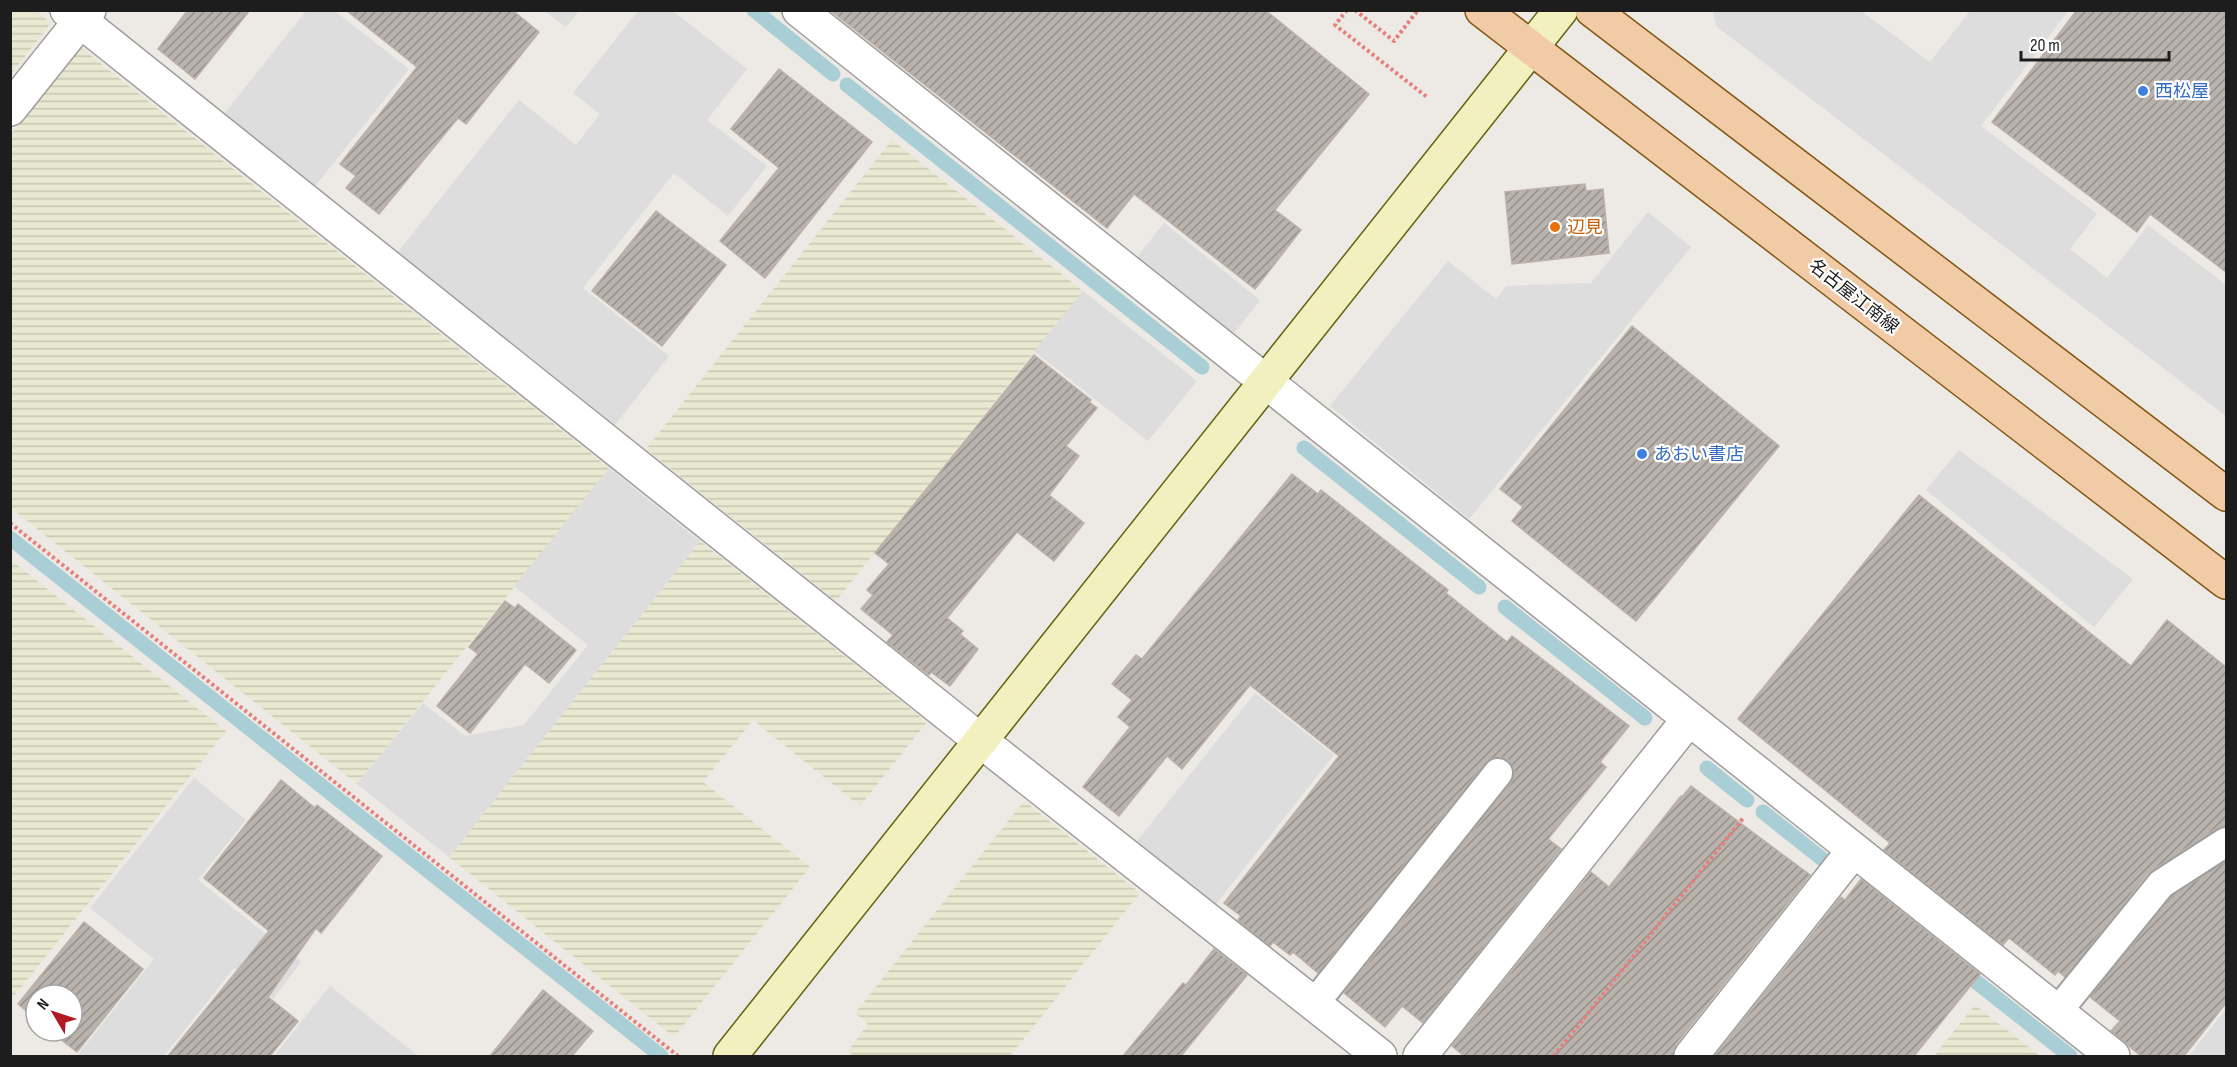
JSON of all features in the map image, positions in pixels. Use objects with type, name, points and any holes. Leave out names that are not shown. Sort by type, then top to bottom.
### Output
[{"type":"main road","name":"名古屋江南線","points":[[1482,10],[2226,582]]},
{"type":"main road","points":[[1592,10],[2226,494]]},
{"type":"street","points":[[799,10],[2113,1056]]},
{"type":"street","points":[[730,1056],[1562,10]]},
{"type":"street","points":[[10,109],[79,14],[981,741],[1380,1056]]},
{"type":"street","points":[[1420,1056],[1689,719]]},
{"type":"street","points":[[1690,1056],[1854,850]]},
{"type":"lane","points":[[1314,1004],[1498,773]]},
{"type":"lane","points":[[2057,1012],[2161,884],[2226,842]]},
{"type":"path","points":[[1347,10],[1335,25],[1427,97]]},
{"type":"path","points":[[1355,10],[1394,41],[1418,10]]},
{"type":"path","points":[[10,523],[678,1056]]},
{"type":"path","points":[[1554,1056],[1770,784]]},
{"type":"green space","points":[[11,10],[36,11],[51,23],[11,74]]},
{"type":"green space","points":[[80,47],[609,468],[357,784],[11,508],[10,135]]},
{"type":"green space","points":[[892,140],[1083,291],[836,601],[646,449]]},
{"type":"green space","points":[[700,541],[927,722],[860,806],[753,720],[703,782],[810,867],[674,1037],[449,857]]},
{"type":"green space","points":[[11,560],[226,731],[11,1000]]},
{"type":"green space","points":[[1024,801],[1140,893],[1010,1056],[854,1056],[848,1051],[868,1024],[855,1013]]},
{"type":"green space","points":[[1975,1005],[2040,1056],[1934,1056]]},
{"type":"shaded area","points":[[306,11],[335,11],[409,69],[315,186],[224,114]]},
{"type":"shaded area","points":[[545,11],[579,11],[566,27]]},
{"type":"shaded area","points":[[638,11],[673,11],[747,69],[707,120],[767,166],[728,216],[674,173],[583,288],[669,356],[615,425],[398,252],[519,100],[576,145],[600,114],[573,93]]},
{"type":"shaded area","points":[[1713,11],[1861,11],[1930,62],[1970,11],[2068,11],[1981,126],[2097,214],[2070,249],[2107,278],[2148,225],[2226,285],[2226,416],[1716,26]]},
{"type":"shaded area","points":[[1648,212],[1691,247],[1469,519],[1330,406],[1448,261],[1496,299],[1506,286],[1591,283]]},
{"type":"shaded area","points":[[1164,223],[1260,300],[1235,332],[1225,334],[1134,261]]},
{"type":"shaded area","points":[[1083,291],[1197,381],[1148,441],[1034,351]]},
{"type":"shaded area","points":[[1959,450],[2133,579],[2094,627],[1926,490]]},
{"type":"shaded area","points":[[609,468],[700,541],[449,857],[357,784],[423,703],[465,736],[524,725],[588,645],[514,586]]},
{"type":"shaded area","points":[[1255,693],[1334,755],[1216,904],[1137,841]]},
{"type":"shaded area","points":[[194,778],[246,820],[198,880],[301,962],[273,999],[234,968],[164,1056],[77,1056],[154,959],[90,908]]},
{"type":"shaded area","points":[[330,986],[418,1056],[274,1056]]},
{"type":"shaded area","points":[[2226,1009],[2226,1056],[2189,1056]]},
{"type":"building","points":[[188,10],[250,10],[195,79],[158,49]]},
{"type":"building","points":[[346,10],[512,10],[539,32],[466,124],[458,118],[379,214],[346,188],[356,176],[340,164],[417,67]]},
{"type":"building","points":[[830,10],[1265,10],[1369,94],[1275,210],[1301,230],[1255,289],[1134,194],[1107,228]]},
{"type":"building","points":[[2077,10],[2226,10],[2226,272],[2150,214],[2137,232],[1992,122]]},
{"type":"building","points":[[779,69],[872,142],[765,278],[720,241],[779,168],[731,129]]},
{"type":"building","points":[[1585,184],[1586,191],[1603,189],[1609,253],[1512,264],[1505,192]]},
{"type":"building","points":[[656,211],[726,265],[662,346],[592,291]]},
{"type":"building","points":[[1632,326],[1779,446],[1636,621],[1512,521],[1523,507],[1500,489]]},
{"type":"building","points":[[1034,355],[1091,400],[1089,402],[1097,408],[1066,446],[1079,456],[1049,495],[1084,523],[1054,561],[1017,532],[947,618],[963,631],[960,634],[978,649],[950,686],[931,672],[929,675],[887,642],[893,635],[861,609],[873,595],[867,590],[889,564],[875,553]]},
{"type":"building","points":[[1292,474],[1318,494],[1321,490],[1448,590],[1446,593],[1507,642],[1512,636],[1629,726],[1600,762],[1606,767],[1548,839],[1561,849],[1423,1023],[1402,1006],[1385,1027],[1344,993],[1511,783],[1514,768],[1508,760],[1501,757],[1493,758],[1485,763],[1318,973],[1293,952],[1290,955],[1273,942],[1270,946],[1238,920],[1241,916],[1224,903],[1339,756],[1250,685],[1182,769],[1167,756],[1119,816],[1083,787],[1130,727],[1118,717],[1132,700],[1112,684],[1136,655],[1142,659]]},
{"type":"building","points":[[1919,495],[2131,666],[2167,620],[2226,667],[2226,826],[2217,828],[2148,873],[2065,977],[2058,971],[2055,975],[2009,938],[2003,945],[1884,850],[1890,843],[1738,719]]},
{"type":"building","points":[[505,601],[515,608],[518,604],[576,650],[549,683],[525,664],[470,733],[437,706],[478,654],[469,647]]},
{"type":"building","points":[[281,780],[315,808],[317,805],[382,856],[321,933],[316,928],[268,997],[298,1021],[270,1056],[168,1056],[269,931],[204,878]]},
{"type":"building","points":[[1691,786],[1810,875],[1676,1044],[1673,1056],[1464,1056],[1452,1046],[1591,872],[1609,887]]},
{"type":"building","points":[[2226,861],[2226,1003],[2184,1056],[2141,1056],[2111,1031],[2120,1021],[2090,997],[2172,896]]},
{"type":"building","points":[[1861,879],[1980,974],[1914,1056],[1715,1056],[1841,897],[1845,900]]},
{"type":"building","points":[[84,922],[143,969],[77,1052],[65,1043],[84,1043],[84,983],[35,983]]},
{"type":"building","points":[[1214,949],[1247,975],[1181,1056],[1123,1056],[1183,983],[1186,985]]},
{"type":"building","points":[[543,990],[593,1031],[572,1056],[490,1056]]},
{"type":"building","points":[[24,997],[24,1009],[18,1004]]},
{"type":"waterway","points":[[754,10],[833,74]]},
{"type":"waterway","points":[[847,85],[1202,367]]},
{"type":"waterway","points":[[1304,448],[1479,587]]},
{"type":"waterway","points":[[10,538],[661,1056]]},
{"type":"waterway","points":[[1505,607],[1645,718]]},
{"type":"waterway","points":[[1707,768],[1747,800]]},
{"type":"waterway","points":[[1763,812],[1826,862]]},
{"type":"waterway","points":[[1960,969],[2070,1056]]},
{"type":"place","name":"西松屋","points":[[2143,91]]},
{"type":"place","name":"辺見","points":[[1555,227]]},
{"type":"place","name":"あおい書店","points":[[1642,454]]}]
